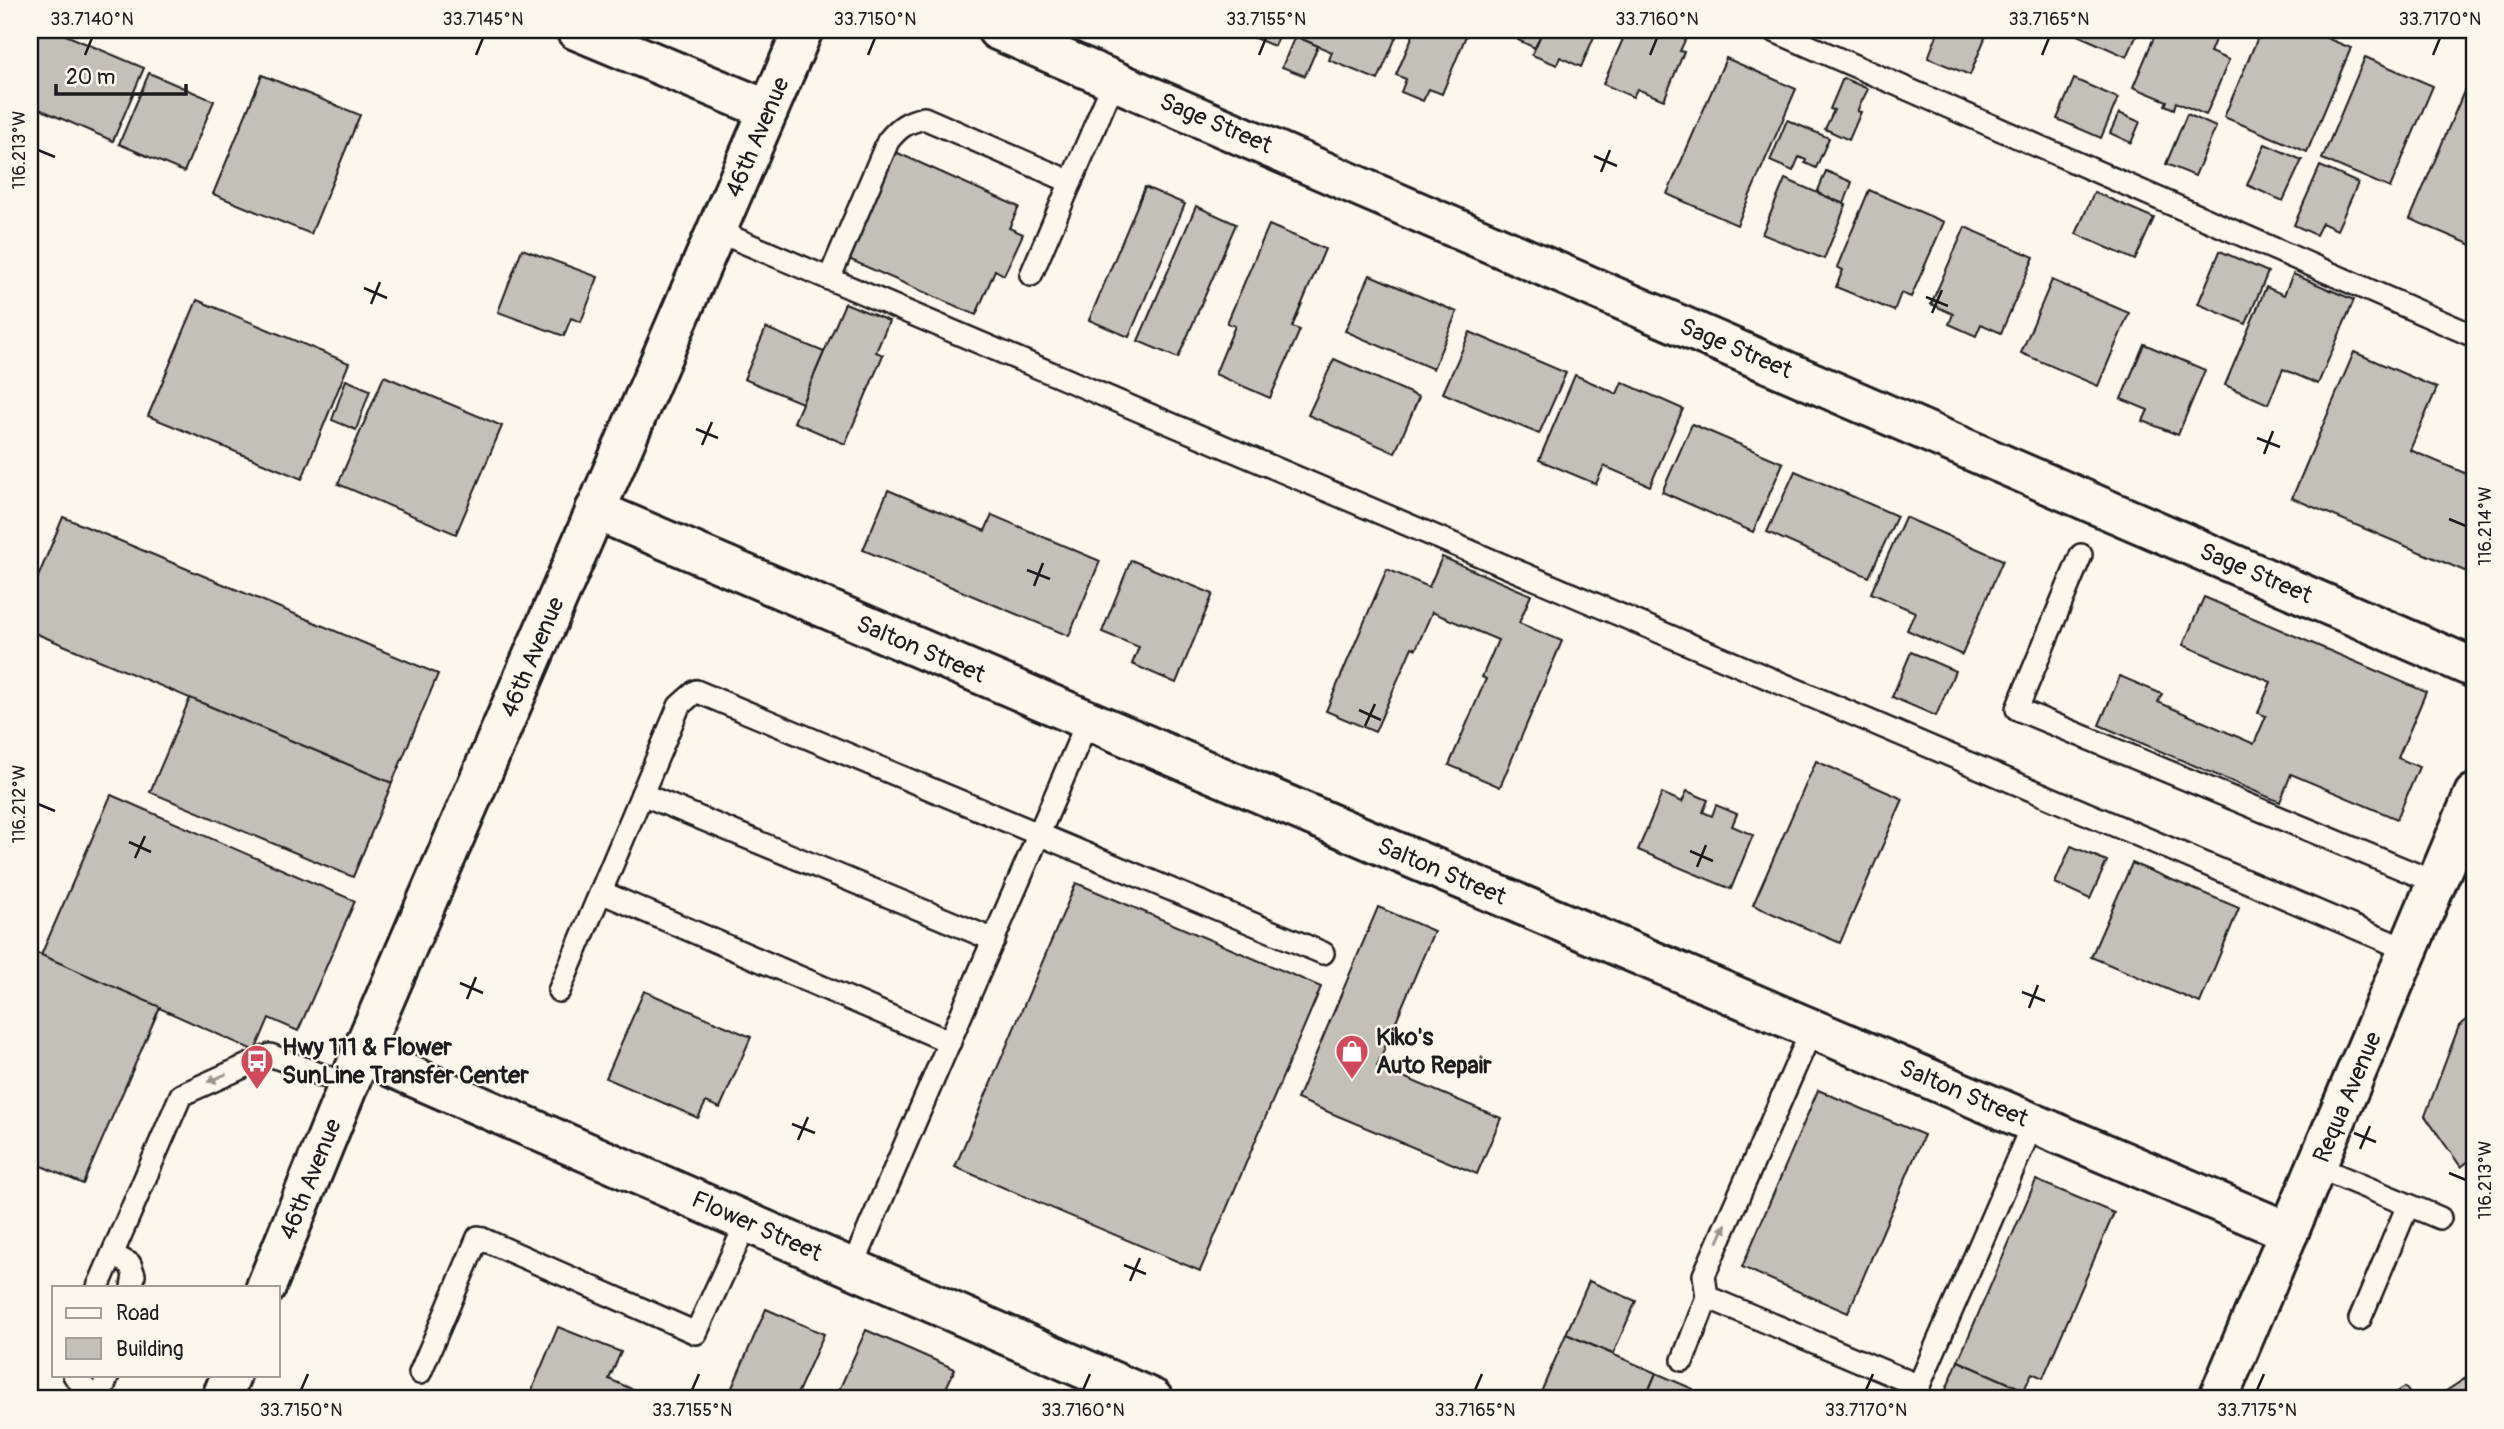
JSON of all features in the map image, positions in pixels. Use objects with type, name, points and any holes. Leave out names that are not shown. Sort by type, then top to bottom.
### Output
[{"type":"street","points":[[576,30],[768,110]]},
{"type":"street","name":"46th Avenue","points":[[266,1286],[355,1069],[803,30]]},
{"type":"street","name":"Sage Street","points":[[997,30],[2474,668]]},
{"type":"street","name":"Salton Street","points":[[596,510],[2289,1232]]},
{"type":"street","name":"Requa Avenue","points":[[2218,1399],[2437,883],[2463,852],[2474,794]]},
{"type":"street","name":"Flower Street","points":[[355,1069],[747,1222],[1153,1399]]},
{"type":"street","points":[[221,1399],[231,1376]]},
{"type":"lane","points":[[1772,30],[2474,336]]},
{"type":"lane","points":[[1031,275],[1115,79]]},
{"type":"lane","points":[[829,279],[888,141],[900,126],[924,118],[1071,181]]},
{"type":"lane","points":[[717,231],[2409,950]]},
{"type":"lane","points":[[2081,555],[2017,709],[2437,883]]},
{"type":"lane","points":[[559,991],[679,706],[696,691],[1323,953]]},
{"type":"lane","points":[[852,1268],[1088,720]]},
{"type":"lane","points":[[642,794],[994,940]]},
{"type":"lane","points":[[601,892],[950,1042]]},
{"type":"lane","points":[[1683,1360],[1707,1297],[1704,1275],[1812,1029]]},
{"type":"lane","points":[[98,1286],[181,1095],[270,1055],[355,1069]]},
{"type":"lane","points":[[1707,1297],[1916,1393],[2033,1123]]},
{"type":"lane","points":[[2317,1167],[2440,1218]]},
{"type":"lane","points":[[2360,1319],[2408,1205]]},
{"type":"lane","points":[[420,1373],[478,1237],[696,1333],[747,1222]]},
{"type":"lane","points":[[113,1255],[131,1264],[134,1275],[132,1286]]},
{"type":"lane","points":[[76,1376],[96,1399],[108,1376]]},
{"type":"building","points":[[33,30],[54,30],[144,68],[113,141],[30,105],[30,37]]},
{"type":"building","points":[[1235,30],[1281,30],[1274,46]]},
{"type":"building","points":[[1298,30],[1399,30],[1378,80],[1329,60],[1332,52],[1295,36]]},
{"type":"building","points":[[1415,30],[1468,31],[1442,94],[1429,89],[1423,101],[1401,92],[1406,79],[1396,75]]},
{"type":"building","points":[[1504,30],[1543,30],[1535,48]]},
{"type":"building","points":[[1543,30],[1597,30],[1581,67],[1560,57],[1557,65],[1532,55]]},
{"type":"building","points":[[1627,30],[1672,30],[1687,36],[1680,51],[1684,52],[1664,100],[1637,89],[1633,97],[1603,84]]},
{"type":"building","points":[[1939,30],[1980,30],[1987,33],[1970,75],[1928,58]]},
{"type":"building","points":[[2066,30],[2139,30],[2127,57]]},
{"type":"building","points":[[2157,30],[2219,30],[2210,52],[2229,60],[2206,115],[2176,102],[2174,109],[2165,105],[2167,101],[2133,87]]},
{"type":"building","points":[[2261,30],[2307,30],[2351,48],[2307,152],[2224,117]]},
{"type":"building","points":[[1295,36],[1318,46],[1305,76],[1282,67]]},
{"type":"building","points":[[2365,57],[2433,86],[2390,188],[2322,159]]},
{"type":"building","points":[[1726,58],[1796,89],[1737,225],[1667,194]]},
{"type":"building","points":[[2474,71],[2474,246],[2410,219]]},
{"type":"building","points":[[149,73],[214,101],[184,172],[119,144]]},
{"type":"building","points":[[262,75],[360,115],[311,234],[213,194]]},
{"type":"building","points":[[1843,78],[1868,89],[1857,111],[1861,112],[1849,140],[1825,129],[1834,110],[1830,109]]},
{"type":"building","points":[[2074,79],[2118,98],[2101,138],[2057,119]]},
{"type":"building","points":[[2119,113],[2140,122],[2131,143],[2110,133]]},
{"type":"building","points":[[2187,114],[2216,127],[2195,176],[2166,164]]},
{"type":"building","points":[[1787,120],[1829,138],[1816,168],[1799,157],[1793,171],[1770,161]]},
{"type":"building","points":[[2265,144],[2302,160],[2283,201],[2247,185]]},
{"type":"building","points":[[891,150],[1019,207],[1009,228],[1023,234],[1004,275],[995,270],[976,315],[844,257]]},
{"type":"building","points":[[2320,166],[2358,183],[2337,230],[2322,223],[2316,235],[2294,225]]},
{"type":"building","points":[[1826,171],[1852,182],[1844,204],[1817,193]]},
{"type":"building","points":[[1785,179],[1846,205],[1824,259],[1762,234]]},
{"type":"building","points":[[1145,187],[1185,204],[1129,337],[1089,320]]},
{"type":"building","points":[[1869,190],[1944,222],[1911,297],[1901,293],[1894,311],[1836,287],[1843,270],[1837,267]]},
{"type":"building","points":[[2094,192],[2154,218],[2135,260],[2076,234]]},
{"type":"building","points":[[1196,206],[1236,224],[1178,358],[1138,341]]},
{"type":"building","points":[[1269,225],[1325,249],[1292,327],[1300,330],[1270,398],[1215,374],[1235,326],[1227,323]]},
{"type":"building","points":[[1965,227],[2034,257],[2001,333],[1981,324],[1976,336],[1949,324],[1953,314],[1931,304]]},
{"type":"building","points":[[522,249],[598,277],[581,322],[571,318],[564,336],[498,312]]},
{"type":"building","points":[[2220,251],[2268,272],[2246,324],[2198,304]]},
{"type":"building","points":[[2293,274],[2354,300],[2318,384],[2283,369],[2268,404],[2225,385],[2266,287],[2284,295]]},
{"type":"building","points":[[1370,275],[1457,312],[1433,369],[1345,331]]},
{"type":"building","points":[[2052,280],[2129,313],[2098,386],[2021,353]]},
{"type":"building","points":[[197,300],[349,363],[302,479],[148,416]]},
{"type":"building","points":[[845,303],[889,321],[876,352],[883,355],[845,444],[794,422]]},
{"type":"building","points":[[766,328],[824,352],[802,403],[744,379]]},
{"type":"building","points":[[1470,332],[1566,373],[1539,434],[1443,393]]},
{"type":"building","points":[[2144,344],[2205,370],[2178,435],[2143,421],[2148,410],[2121,399]]},
{"type":"building","points":[[2354,352],[2437,388],[2410,450],[2474,477],[2474,575],[2292,498]]},
{"type":"building","points":[[1334,359],[1419,397],[1395,453],[1308,415]]},
{"type":"building","points":[[1575,375],[1617,394],[1622,382],[1683,409],[1650,486],[1604,466],[1596,484],[1539,460]]},
{"type":"building","points":[[384,376],[502,426],[456,534],[338,484]]},
{"type":"building","points":[[346,380],[370,390],[356,430],[332,420]]},
{"type":"building","points":[[1692,424],[1783,463],[1753,532],[1662,492]]},
{"type":"building","points":[[1795,471],[1897,516],[1869,577],[1767,532]]},
{"type":"building","points":[[888,490],[985,531],[992,515],[1100,561],[1069,636],[863,550]]},
{"type":"building","points":[[63,517],[438,674],[392,783],[30,631],[30,596]]},
{"type":"building","points":[[1905,517],[2003,560],[1962,655],[1907,630],[1915,612],[1871,593]]},
{"type":"building","points":[[1442,557],[1531,595],[1519,623],[1562,641],[1500,787],[1449,765],[1486,679],[1482,677],[1498,640],[1432,612],[1416,649],[1412,647],[1375,732],[1326,711],[1387,569],[1429,587]]},
{"type":"building","points":[[1131,560],[1213,594],[1176,683],[1132,664],[1139,647],[1102,632]]},
{"type":"building","points":[[2204,597],[2426,692],[2398,758],[2419,767],[2397,819],[2291,774],[2280,802],[2099,725],[2120,676],[2162,694],[2158,702],[2254,744],[2266,716],[2258,713],[2271,682],[2183,645]]},
{"type":"building","points":[[1911,652],[1955,671],[1936,716],[1892,697]]},
{"type":"building","points":[[190,698],[392,783],[353,877],[150,792]]},
{"type":"building","points":[[1816,761],[1903,799],[1840,943],[1753,905]]},
{"type":"building","points":[[1687,791],[1708,800],[1703,812],[1712,816],[1716,805],[1737,814],[1732,826],[1753,835],[1731,889],[1638,850],[1662,793],[1682,802]]},
{"type":"building","points":[[111,795],[355,901],[298,1031],[269,1018],[255,1051],[41,955]]},
{"type":"building","points":[[2071,846],[2107,861],[2090,899],[2055,883]]},
{"type":"building","points":[[2132,863],[2239,908],[2200,1003],[2091,957]]},
{"type":"building","points":[[1076,883],[1321,987],[1200,1271],[955,1167]]},
{"type":"building","points":[[1378,907],[1434,931],[1377,1066],[1501,1118],[1477,1174],[1297,1099]]},
{"type":"building","points":[[30,950],[160,1007],[83,1184],[30,1161]]},
{"type":"building","points":[[644,991],[751,1037],[720,1108],[706,1102],[698,1118],[606,1078]]},
{"type":"building","points":[[2474,1015],[2474,1157],[2461,1167],[2425,1116],[2459,1026]]},
{"type":"building","points":[[1818,1090],[1924,1135],[1848,1313],[1742,1267]]},
{"type":"building","points":[[2036,1180],[2114,1213],[2043,1378],[2032,1373],[2024,1390],[1958,1361]]},
{"type":"building","points":[[1589,1281],[1636,1301],[1613,1354],[1566,1334]]},
{"type":"building","points":[[766,1309],[824,1334],[795,1399],[727,1399]]},
{"type":"building","points":[[558,1327],[621,1352],[609,1379],[634,1390],[631,1399],[528,1399]]},
{"type":"building","points":[[866,1330],[955,1369],[941,1399],[835,1399]]},
{"type":"building","points":[[1566,1334],[1656,1373],[1645,1399],[1538,1399]]},
{"type":"building","points":[[1958,1361],[2024,1390],[2020,1399],[1942,1399]]},
{"type":"building","points":[[1656,1373],[1693,1389],[1688,1399],[1645,1399]]},
{"type":"building","points":[[2466,1378],[2474,1390],[2474,1399],[2434,1399]]},
{"type":"building","points":[[2405,1387],[2414,1399],[2386,1399]]},
{"type":"place","name":"Kiko's Auto Repair","points":[[1352,1081]]},
{"type":"place","name":"Hwy 111 & Flower SunLine Transfer Center","points":[[257,1091]]}]
